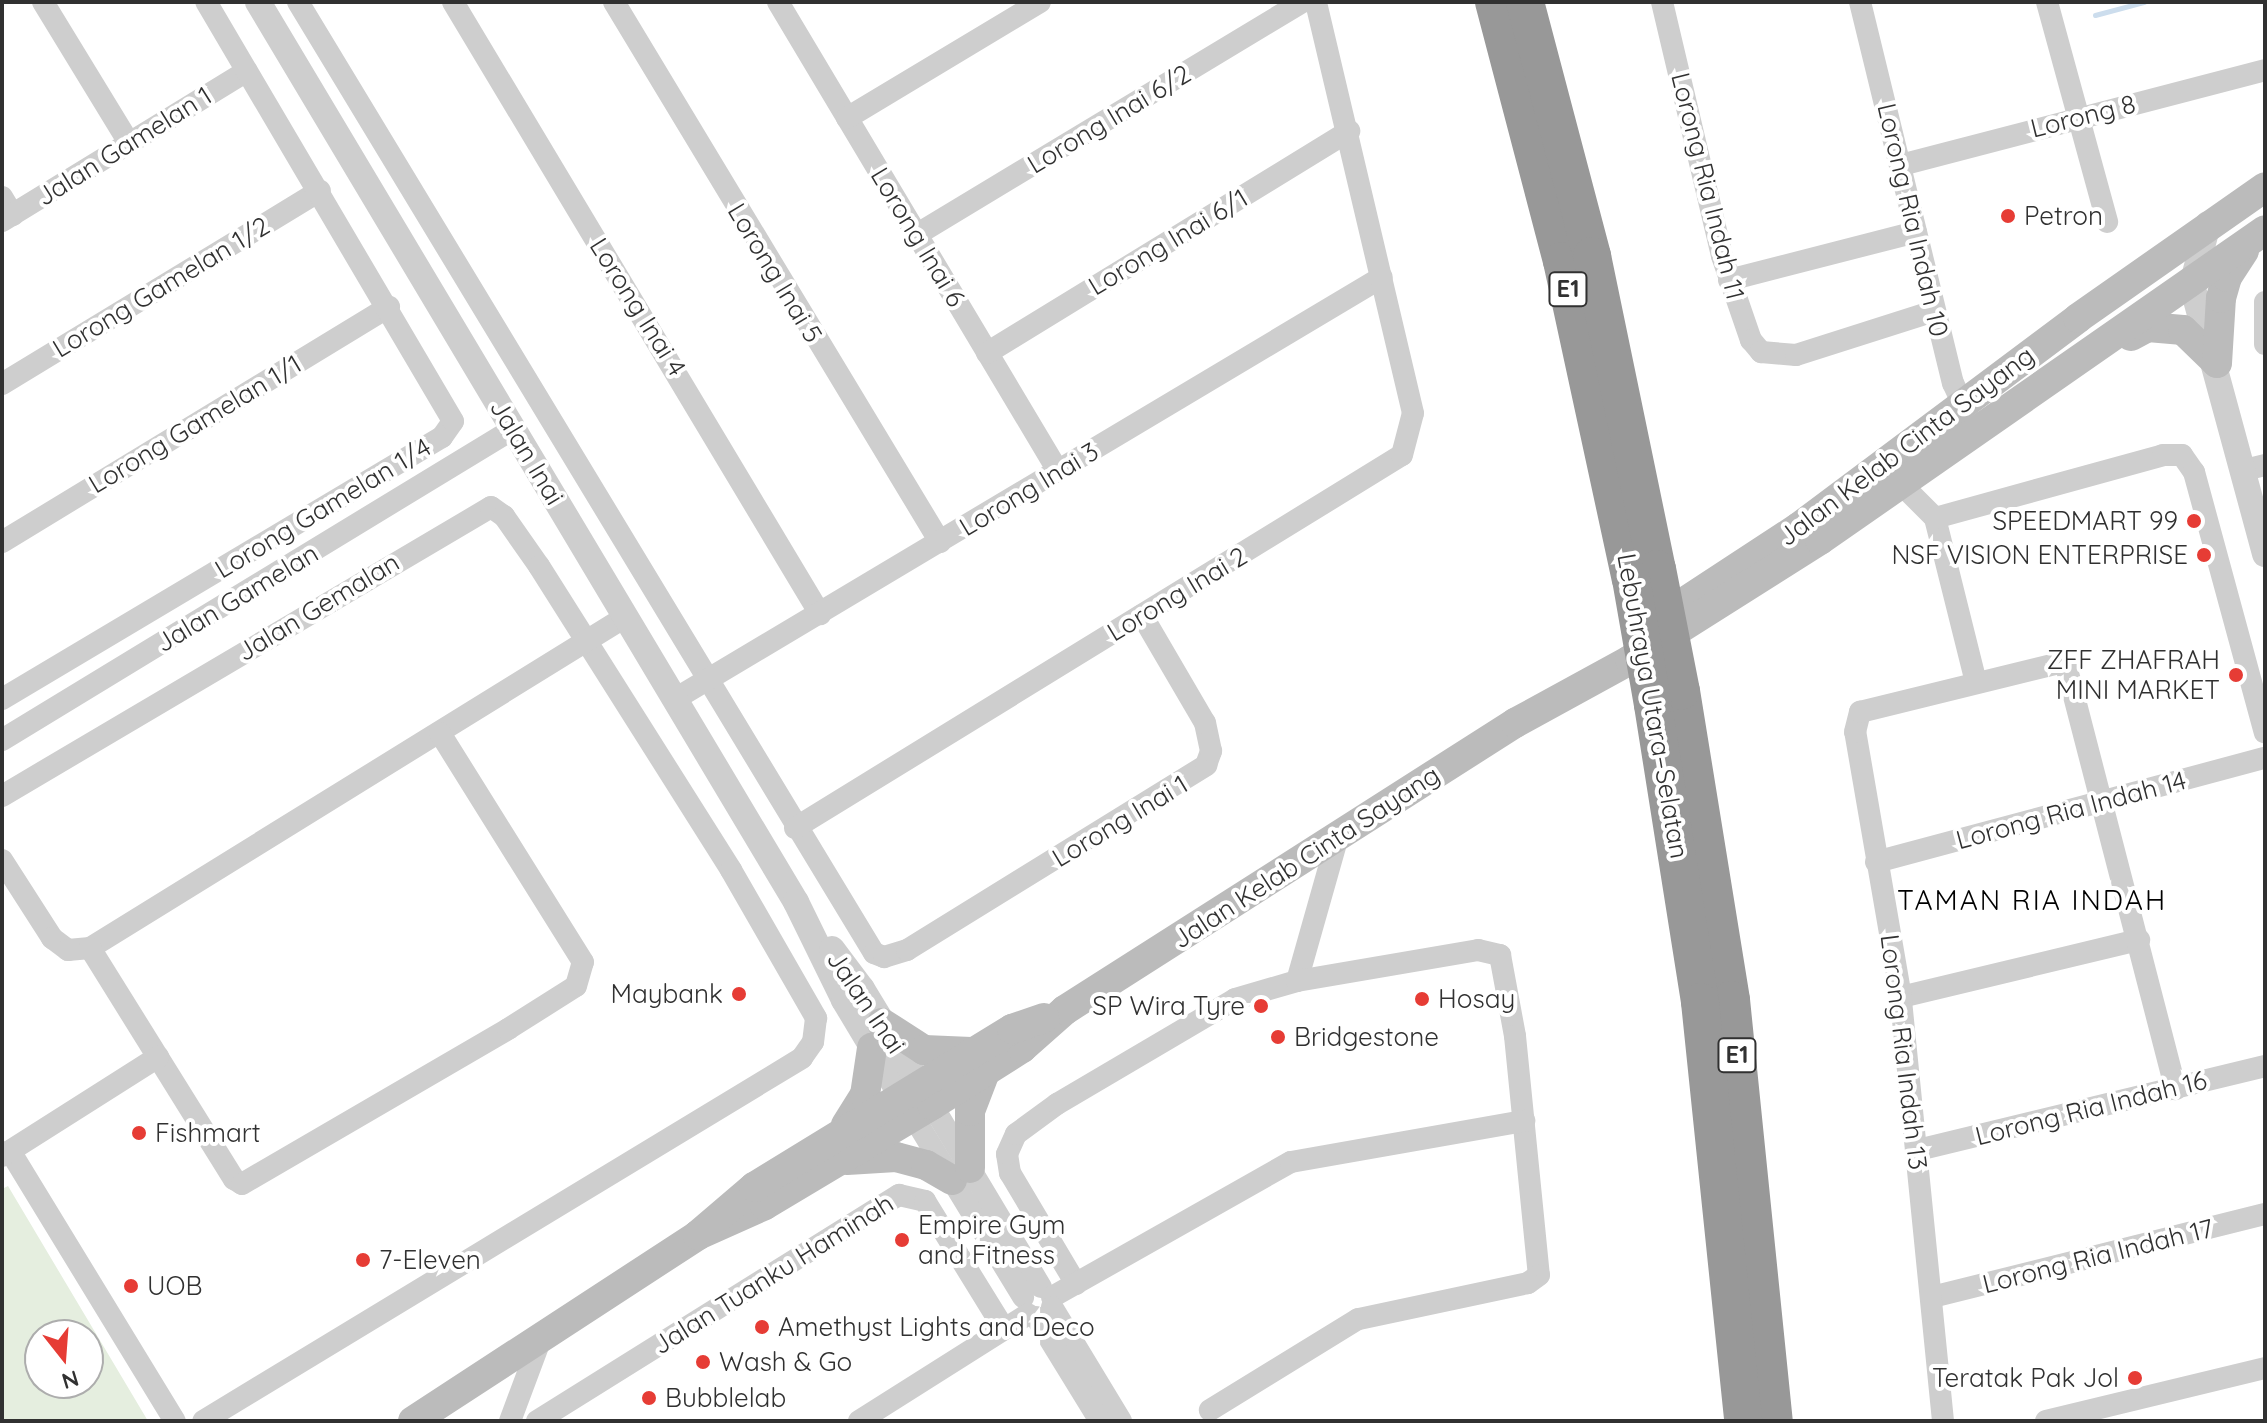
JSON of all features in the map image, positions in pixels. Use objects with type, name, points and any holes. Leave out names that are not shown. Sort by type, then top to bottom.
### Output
[{"type":"highway","name":"Lebuhraya Utara–Selatan","points":[[1494,2],[1644,574]]},
{"type":"highway","name":"Lebuhraya Utara–Selatan","points":[[1525,2],[1592,256],[1667,698],[1733,1015],[1774,1421]]},
{"type":"highway","name":"Lebuhraya Utara–Selatan","points":[[1667,698],[1743,1421]]},
{"type":"main road","name":"Jalan Kelab Cinta Sayang","points":[[1547,703],[1570,680],[1799,527],[2208,224],[2265,187]]},
{"type":"main road","name":"Jalan Kelab Cinta Sayang","points":[[413,1421],[698,1235],[754,1187],[828,1153],[1065,1010],[1547,703],[1630,660],[1902,485],[2192,285],[2259,234]]},
{"type":"main road","points":[[2217,363],[2227,277],[2259,234]]},
{"type":"main road","points":[[2100,346],[2165,325],[2183,330],[2217,363]]},
{"type":"main road","points":[[877,1035],[924,1050],[979,1062],[961,1174],[896,1157],[828,1153],[858,1109],[870,1079],[877,1035]]},
{"type":"street","points":[[43,2],[129,143]]},
{"type":"street","name":"Lorong Gamelan 1/4","points":[[2,699],[442,437],[450,428],[452,413],[206,2]]},
{"type":"street","name":"Jalan Inai","points":[[258,2],[916,1100]]},
{"type":"street","points":[[298,2],[795,828]]},
{"type":"street","name":"Lorong Inai 4","points":[[453,2],[820,614]]},
{"type":"street","name":"Lorong Inai 5","points":[[614,2],[940,542]]},
{"type":"street","name":"Lorong Inai 6","points":[[778,2],[1058,471]]},
{"type":"street","points":[[847,118],[1040,2]]},
{"type":"street","name":"Lorong Inai 6/2","points":[[916,235],[1302,2]]},
{"type":"street","name":"Lorong Inai 2","points":[[795,828],[1402,455],[1413,413],[1349,131],[1316,2]]},
{"type":"street","name":"Lorong Ria Indah 11","points":[[1662,2],[1729,280],[1751,340],[1775,356],[1848,341],[1934,311]]},
{"type":"street","name":"Lorong Ria Indah 10","points":[[1860,2],[1934,311],[1960,406],[1978,432]]},
{"type":"street","points":[[2047,2],[2107,222]]},
{"type":"street","name":"Lorong 8","points":[[1901,165],[2265,70]]},
{"type":"street","name":"Jalan Gamelan 1","points":[[6,211],[129,143],[247,71]]},
{"type":"street","name":"Lorong Inai 6/1","points":[[987,353],[1349,131]]},
{"type":"street","name":"Lorong Gamelan 1/2","points":[[2,384],[320,191]]},
{"type":"street","points":[[2208,224],[2192,285],[2255,467],[2265,554]]},
{"type":"street","points":[[1729,280],[1916,232]]},
{"type":"street","points":[[2156,265],[2192,285]]},
{"type":"street","name":"Lorong Inai 3","points":[[675,699],[1382,277]]},
{"type":"street","points":[[2265,302],[2265,344]]},
{"type":"street","name":"Lorong Gamelan 1/1","points":[[2,542],[389,307]]},
{"type":"street","name":"Jalan Gamelan","points":[[2,740],[513,429]]},
{"type":"street","points":[[1935,518],[2163,455],[2182,455],[2194,472],[2265,733]]},
{"type":"street","points":[[1902,485],[1935,518],[1976,683]]},
{"type":"street","name":"Jalan Gemalan","points":[[2,796],[484,508],[504,516],[586,643]]},
{"type":"street","name":"Lorong Inai 1","points":[[795,828],[866,943],[884,957],[920,942],[1206,765],[1211,751],[1205,723],[1142,615]]},
{"type":"street","points":[[2,860],[52,938],[68,950],[90,948],[625,617]]},
{"type":"street","points":[[203,1421],[809,1050],[816,1027],[813,1010],[586,643]]},
{"type":"street","name":"Lorong Ria Indah 13","points":[[1943,1421],[1901,997],[1876,862],[1856,717],[1868,709],[2059,663],[2067,669],[2104,800],[2176,1089]]},
{"type":"street","points":[[90,948],[234,1179],[250,1184],[576,986],[583,962],[440,733]]},
{"type":"street","name":"Lorong Ria Indah 14","points":[[1876,862],[2265,758]]},
{"type":"street","points":[[1297,981],[1338,836]]},
{"type":"street","points":[[1901,997],[2139,940]]},
{"type":"street","points":[[1076,1284],[1010,1173],[1007,1154],[1016,1134],[1210,1012],[1297,981],[1493,950],[1504,966],[1524,1121],[1539,1275],[1528,1283],[1358,1319],[1210,1410]]},
{"type":"street","points":[[158,1057],[6,1153],[175,1421]]},
{"type":"street","name":"Lorong Ria Indah 16","points":[[1918,1150],[2265,1066]]},
{"type":"street","points":[[916,1100],[1039,1303],[1121,1421]]},
{"type":"street","points":[[859,1421],[1004,1329],[1039,1303],[1291,1162],[1524,1121]]},
{"type":"street","name":"Jalan Tuanku Haminah","points":[[537,1421],[899,1195],[925,1201],[1004,1329]]},
{"type":"street","name":"Lorong Ria Indah 17","points":[[1932,1297],[2265,1214]]},
{"type":"street","points":[[1039,1303],[1100,1421]]},
{"type":"street","points":[[510,1421],[541,1338]]},
{"type":"street","points":[[2046,1421],[2265,1368]]},
{"type":"green space","points":[[8,1186],[87,1319],[24,1319],[24,1399],[104,1399],[104,1347],[148,1421],[2,1421],[2,1189]]},
{"type":"waterway","points":[[2095,15],[2144,2]]},
{"type":"place","name":"Petron","points":[[2008,216]]},
{"type":"place","name":"SPEEDMART 99","points":[[2194,521]]},
{"type":"place","name":"NSF VISION ENTERPRISE","points":[[2204,555]]},
{"type":"place","name":"ZFF ZHAFRAH MINI MARKET","points":[[2236,675]]},
{"type":"place","name":"Maybank","points":[[739,994]]},
{"type":"place","name":"Hosay","points":[[1422,999]]},
{"type":"place","name":"SP Wira Tyre","points":[[1261,1006]]},
{"type":"place","name":"Bridgestone","points":[[1278,1037]]},
{"type":"place","name":"Fishmart","points":[[139,1133]]},
{"type":"place","name":"Empire Gym and Fitness","points":[[902,1240]]},
{"type":"place","name":"7-Eleven","points":[[363,1260]]},
{"type":"place","name":"UOB","points":[[131,1286]]},
{"type":"place","name":"Amethyst Lights and Deco","points":[[762,1327]]},
{"type":"place","name":"Wash & Go","points":[[703,1362]]},
{"type":"place","name":"Teratak Pak Jol","points":[[2135,1378]]},
{"type":"place","name":"Bubblelab","points":[[649,1398]]},
{"type":"district","name":"TAMAN RIA INDAH","points":[[2032,900]]}]
